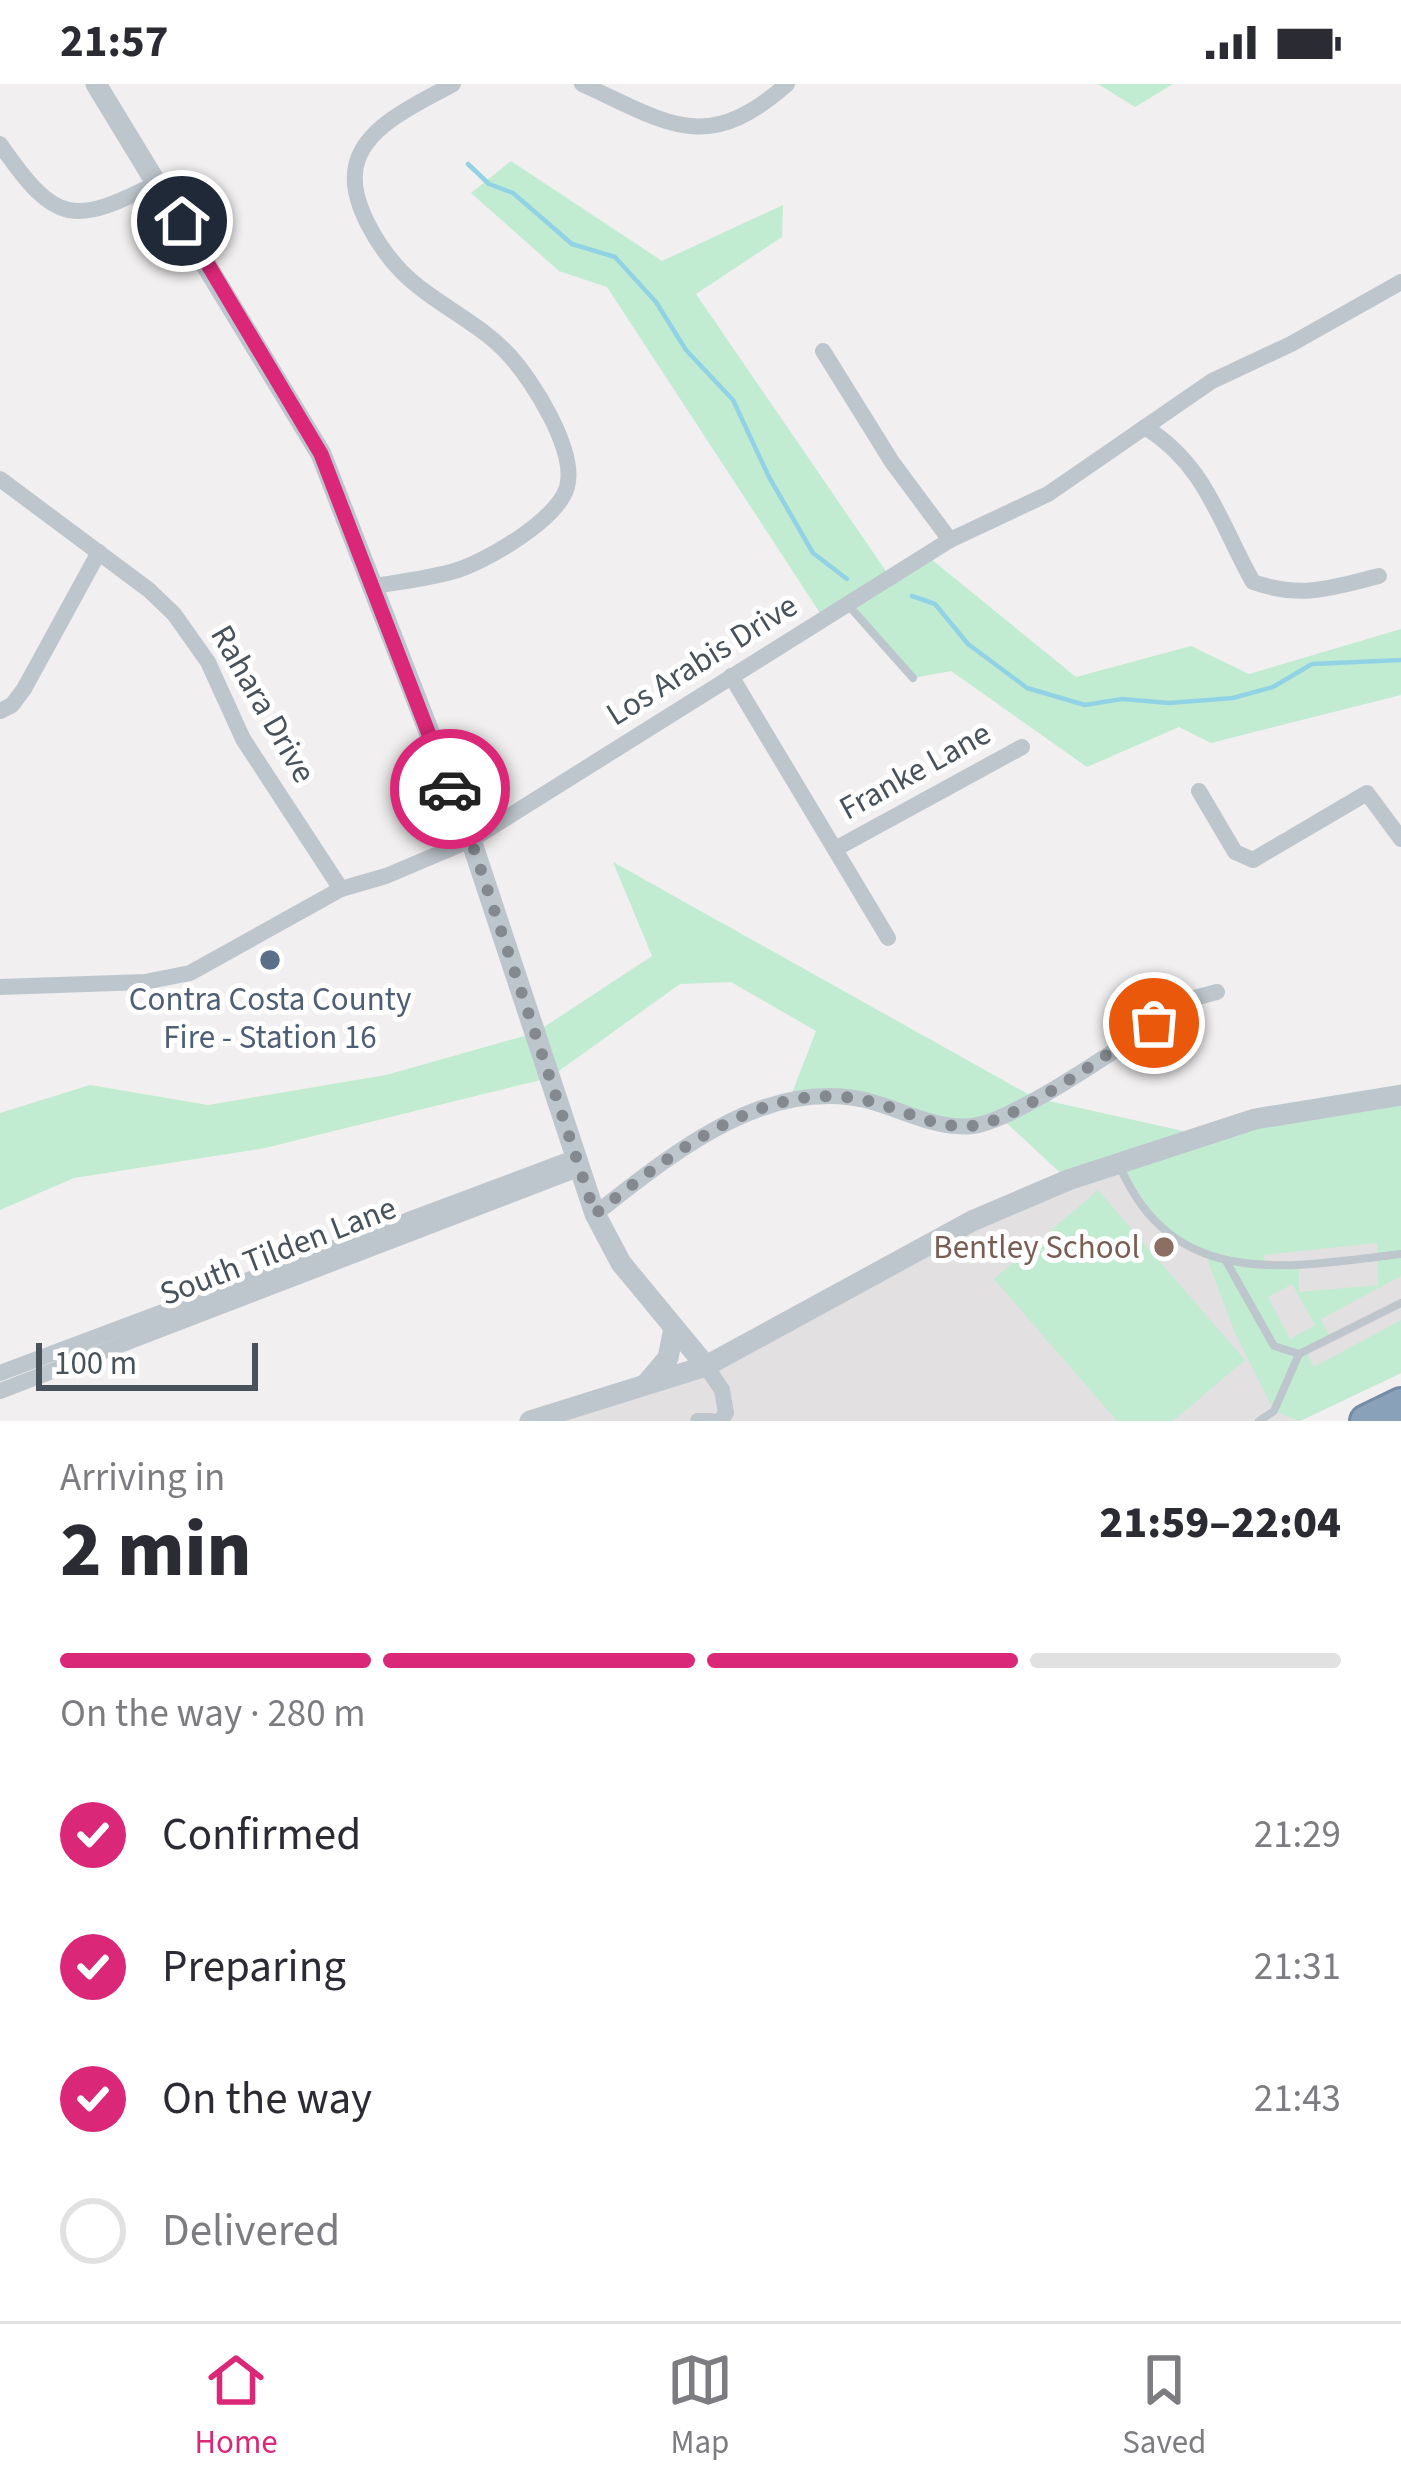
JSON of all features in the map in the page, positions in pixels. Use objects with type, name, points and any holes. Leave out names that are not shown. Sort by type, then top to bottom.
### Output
[{"type":"highway","points":[[1366,1421],[1401,1404]]},
{"type":"street","points":[[96,84],[321,454],[471,840],[595,1214],[621,1263],[722,1390],[726,1413],[720,1421]]},
{"type":"street","points":[[370,587],[455,572],[539,524],[567,487],[568,470],[550,415],[527,378],[473,322],[401,271],[368,224],[356,192],[355,172],[364,142],[453,84]]},
{"type":"street","points":[[582,84],[690,130],[723,124],[759,109],[788,84]]},
{"type":"street","points":[[0,144],[36,192],[58,207],[88,213],[159,182]]},
{"type":"street","name":"Los Arabis Drive","points":[[0,987],[146,982],[190,973],[340,889],[386,876],[471,840],[950,540],[1048,494],[1212,381],[1291,344],[1401,282]]},
{"type":"street","points":[[823,351],[892,461],[950,540]]},
{"type":"street","points":[[1145,427],[1168,442],[1208,488],[1253,582],[1279,591],[1312,593],[1379,576]]},
{"type":"street","name":"Rahara Drive","points":[[0,478],[149,590],[186,630],[208,662],[244,739],[340,889]]},
{"type":"street","points":[[0,711],[12,705],[24,689],[99,552]]},
{"type":"street","name":"Franke Lane","points":[[731,676],[888,938]]},
{"type":"street","name":"Franke Lane","points":[[837,848],[1022,747]]},
{"type":"street","points":[[1199,790],[1235,852],[1253,860],[1366,793],[1401,839]]},
{"type":"street","points":[[595,1214],[639,1180],[752,1111],[790,1098],[862,1099],[949,1125],[974,1126],[1023,1106],[1194,998],[1216,992]]},
{"type":"street","points":[[543,1419],[706,1366],[972,1221],[1118,1162],[1255,1119],[1401,1095]]},
{"type":"street","points":[[0,1373],[576,1163]]},
{"type":"street","name":"South Tilden Lane","points":[[0,1390],[576,1163]]},
{"type":"street","points":[[645,1385],[668,1358],[674,1328]]},
{"type":"street","points":[[698,1421],[711,1421]]},
{"type":"lane","points":[[848,605],[913,678]]},
{"type":"lane","points":[[1118,1162],[1133,1196],[1165,1232],[1206,1256],[1266,1268],[1401,1254]]},
{"type":"lane","points":[[1226,1260],[1274,1346],[1299,1354]]},
{"type":"lane","points":[[1259,1421],[1274,1411],[1299,1354],[1401,1304]]},
{"type":"shaded area","name":"Bentley School","points":[[1401,1095],[1401,1373],[1300,1421],[530,1421],[706,1366],[1068,1180]]},
{"type":"green space","points":[[1098,84],[1173,84],[1135,107]]},
{"type":"green space","points":[[511,161],[662,261],[783,205],[782,237],[696,294],[890,577],[926,555],[1076,677],[1191,646],[1249,674],[1401,629],[1401,695],[1211,743],[1179,727],[1087,767],[951,671],[913,678],[848,605],[824,619],[607,287],[559,271],[471,193]]},
{"type":"green space","points":[[613,862],[1035,1098],[1201,1135],[1401,1095],[1401,1276],[1321,1319],[1331,1339],[1306,1352],[1314,1367],[1401,1320],[1401,1373],[1300,1421],[1274,1411],[1235,1333],[1206,1256],[1165,1232],[1118,1162],[1068,1180],[1000,1117],[974,1126],[862,1099],[790,1098],[816,1031],[731,982],[680,984],[549,1078],[265,1148],[74,1178],[0,1210],[0,1113],[90,1085],[208,1105],[386,1075],[535,1033],[652,956]],"holes":[[[1377,1243],[1378,1285],[1299,1292],[1299,1267],[1266,1268],[1264,1255]],[[1292,1284],[1315,1325],[1290,1339],[1268,1297]]]},
{"type":"green space","points":[[1098,1190],[1245,1360],[1173,1421],[1117,1421],[994,1279]]},
{"type":"waterway","points":[[468,164],[489,184],[513,193],[572,244],[615,257],[656,302],[686,350],[733,400],[769,477],[813,553],[847,579]]},
{"type":"waterway","points":[[912,596],[935,604],[968,644],[1027,688],[1085,705],[1122,699],[1169,703],[1233,698],[1273,687],[1312,664],[1401,660]]},
{"type":"way so far","points":[[450,789],[595,1214],[704,1138],[752,1111],[790,1098],[862,1099],[949,1125],[974,1126],[1023,1106],[1154,1023]]},
{"type":"place","name":"Contra Costa County Fire - Station 16","points":[[270,960]]},
{"type":"place","name":"Bentley School","points":[[1164,1247]]},
{"type":"route","points":[[182,221],[321,454],[450,789]]}]
